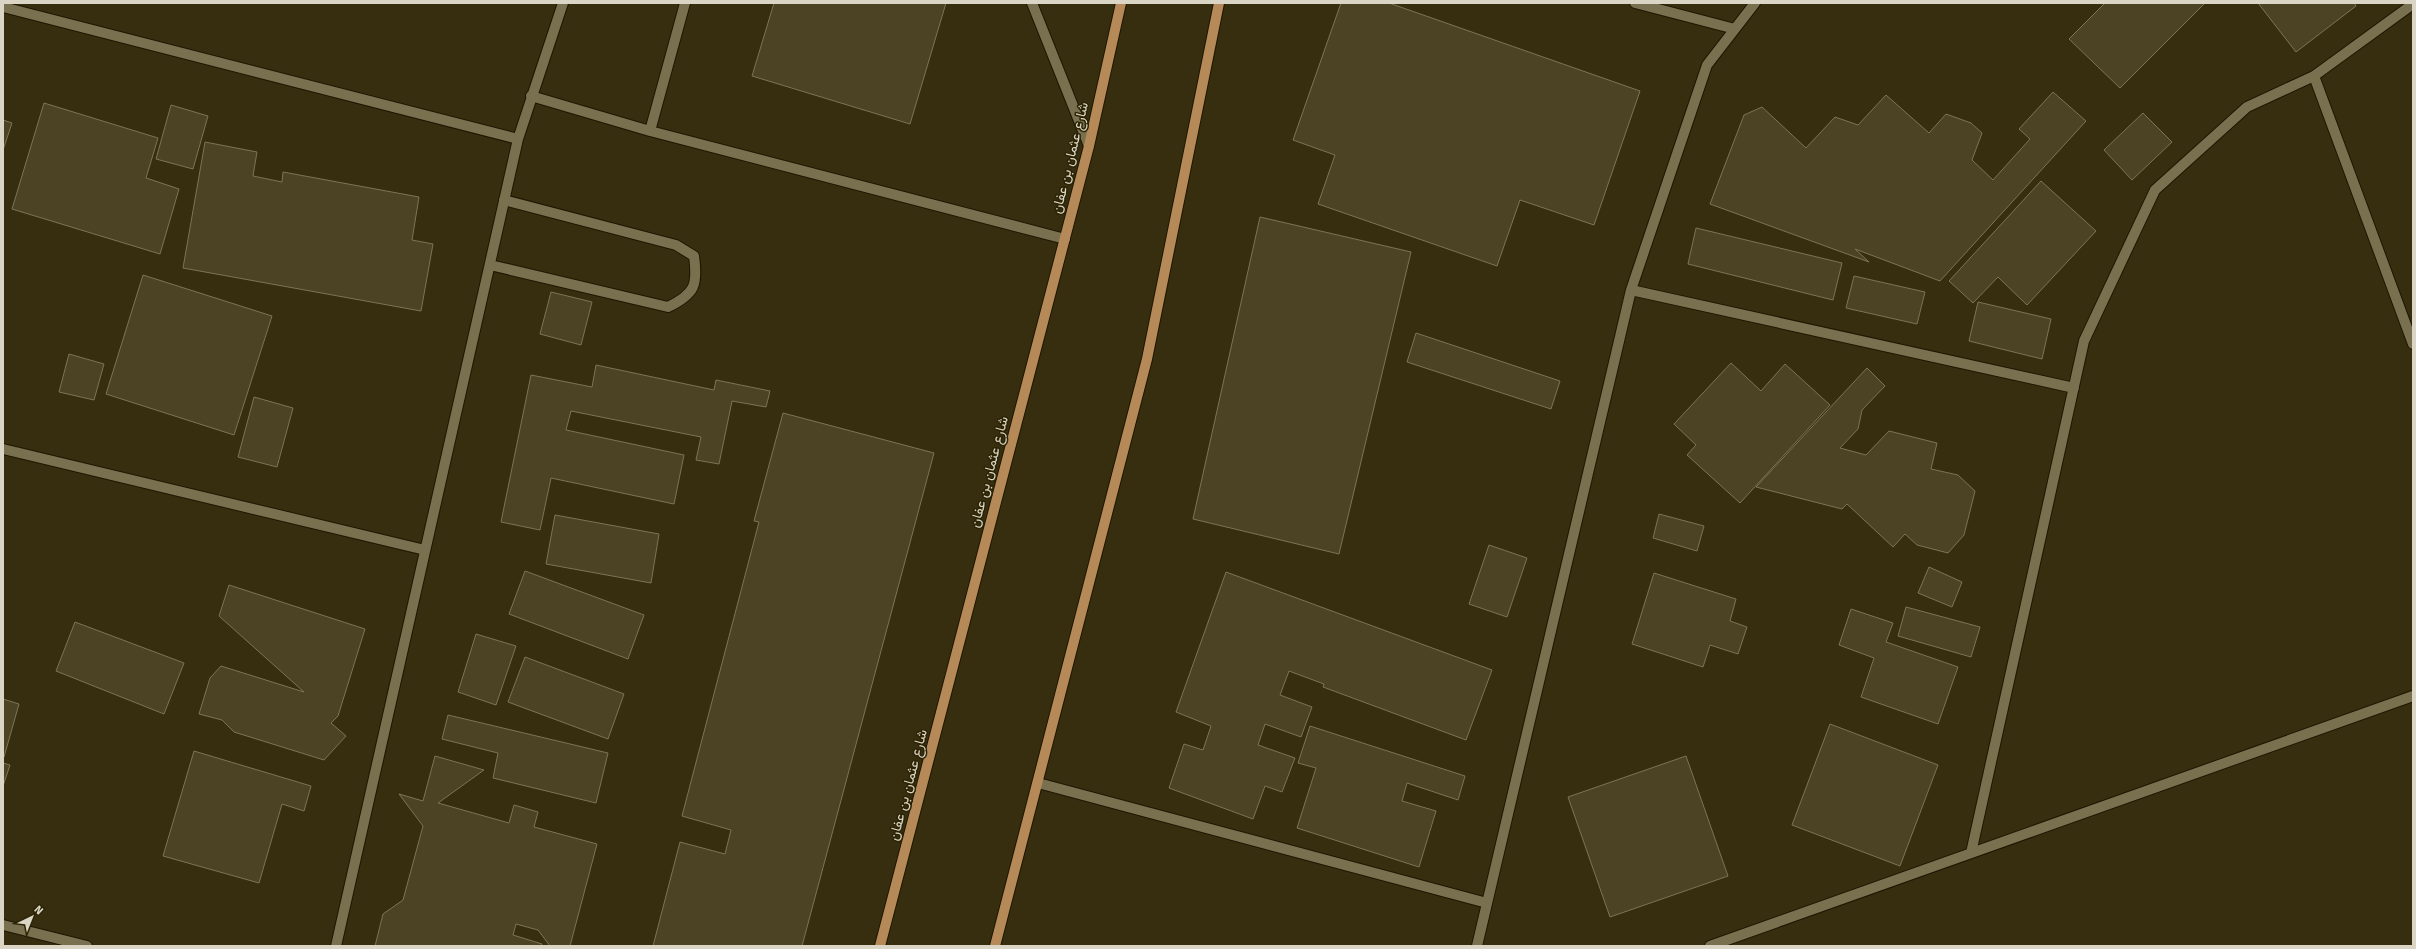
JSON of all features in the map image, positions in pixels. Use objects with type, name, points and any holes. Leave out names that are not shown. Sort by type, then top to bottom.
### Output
[{"type":"main road","name":"شارع عثمان بن عفان","points":[[880,946],[1089,146],[1121,3]]},
{"type":"main road","points":[[995,946],[1147,359],[1219,3]]},
{"type":"street","points":[[336,946],[518,139],[563,3]]},
{"type":"street","points":[[650,131],[685,3]]},
{"type":"street","points":[[1032,3],[1089,146]]},
{"type":"street","points":[[1635,3],[1735,29]]},
{"type":"street","points":[[1477,946],[1631,290],[1707,65],[1755,3]]},
{"type":"street","points":[[1971,853],[2084,341],[2155,190],[2247,106],[2314,76],[2413,4]]},
{"type":"street","points":[[3,7],[518,139]]},
{"type":"street","points":[[2314,76],[2413,344]]},
{"type":"street","points":[[531,96],[650,131],[1064,239]]},
{"type":"street","points":[[490,265],[668,307],[685,298],[697,277],[694,256],[676,245],[504,200]]},
{"type":"street","points":[[1631,290],[2074,388]]},
{"type":"street","points":[[3,449],[425,550]]},
{"type":"street","points":[[1710,946],[2413,696]]},
{"type":"street","points":[[1038,783],[1487,903]]},
{"type":"street","points":[[3,925],[88,946]]},
{"type":"building","points":[[774,3],[946,3],[910,124],[752,76]]},
{"type":"building","points":[[1341,3],[1389,3],[1640,91],[1594,225],[1520,200],[1497,266],[1318,204],[1335,155],[1293,140]]},
{"type":"building","points":[[2105,3],[2205,3],[2120,88],[2069,39]]},
{"type":"building","points":[[2258,3],[2354,3],[2356,6],[2296,52]]},
{"type":"building","points":[[2053,92],[2086,121],[1940,281],[1855,249],[1869,262],[1710,204],[1744,115],[1762,107],[1806,148],[1835,117],[1858,125],[1886,95],[1929,133],[1946,114],[1971,123],[1982,133],[1972,160],[1993,180],[2030,139],[2019,129]]},
{"type":"building","points":[[44,103],[158,138],[146,178],[179,189],[160,254],[12,209]]},
{"type":"building","points":[[171,105],[208,116],[193,169],[156,159]]},
{"type":"building","points":[[2143,113],[2172,142],[2132,180],[2104,150]]},
{"type":"building","points":[[3,120],[12,123],[3,150]]},
{"type":"building","points":[[205,142],[257,152],[253,176],[282,182],[283,172],[419,197],[412,240],[433,244],[421,311],[183,268]]},
{"type":"building","points":[[2041,181],[2096,231],[2027,305],[1998,277],[1973,303],[1949,281]]},
{"type":"building","points":[[1260,217],[1411,252],[1339,554],[1193,519]]},
{"type":"building","points":[[1696,228],[1842,263],[1833,300],[1688,264]]},
{"type":"building","points":[[143,275],[272,316],[234,435],[106,394]]},
{"type":"building","points":[[1854,276],[1925,292],[1917,324],[1846,308]]},
{"type":"building","points":[[551,292],[592,302],[581,345],[540,334]]},
{"type":"building","points":[[1978,302],[2051,319],[2042,359],[1969,341]]},
{"type":"building","points":[[1416,333],[1560,381],[1551,409],[1407,362]]},
{"type":"building","points":[[69,354],[104,364],[94,400],[59,392]]},
{"type":"building","points":[[1731,363],[1761,391],[1785,364],[1830,405],[1740,503],[1687,455],[1696,445],[1674,424]]},
{"type":"building","points":[[596,365],[714,390],[716,380],[770,391],[766,407],[732,401],[719,464],[696,460],[701,437],[571,411],[566,430],[684,455],[674,504],[551,478],[540,530],[501,522],[531,375],[592,387]]},
{"type":"building","points":[[1867,368],[1885,386],[1862,410],[1858,429],[1840,448],[1866,455],[1889,431],[1937,443],[1931,469],[1958,475],[1975,491],[1964,535],[1948,553],[1917,545],[1905,534],[1893,547],[1847,504],[1842,509],[1756,487]]},
{"type":"building","points":[[254,397],[293,408],[277,467],[238,457]]},
{"type":"building","points":[[783,413],[934,453],[802,946],[653,946],[680,842],[725,854],[731,830],[682,816],[759,522],[754,521]]},
{"type":"building","points":[[1659,514],[1704,526],[1697,551],[1653,538]]},
{"type":"building","points":[[555,515],[659,534],[651,583],[546,564]]},
{"type":"building","points":[[1489,545],[1527,558],[1507,617],[1469,604]]},
{"type":"building","points":[[1929,567],[1962,582],[1952,607],[1918,593]]},
{"type":"building","points":[[525,571],[644,615],[628,659],[509,614]]},
{"type":"building","points":[[1226,572],[1492,670],[1466,740],[1323,687],[1324,684],[1289,671],[1280,695],[1312,707],[1301,737],[1265,724],[1258,745],[1295,758],[1282,792],[1265,786],[1253,819],[1169,788],[1184,744],[1203,750],[1211,726],[1176,712]]},
{"type":"building","points":[[1654,573],[1736,599],[1730,621],[1747,627],[1738,654],[1710,645],[1703,667],[1632,644]]},
{"type":"building","points":[[229,585],[365,629],[338,716],[331,723],[346,736],[324,760],[234,732],[222,720],[199,714],[210,678],[221,666],[304,692],[219,616]]},
{"type":"building","points":[[1906,607],[1980,627],[1971,657],[1898,636]]},
{"type":"building","points":[[1851,609],[1893,623],[1886,642],[1958,667],[1938,724],[1861,697],[1874,658],[1839,645]]},
{"type":"building","points":[[75,622],[184,663],[164,714],[56,671]]},
{"type":"building","points":[[476,634],[516,646],[496,705],[458,692]]},
{"type":"building","points":[[525,657],[624,694],[608,739],[508,702]]},
{"type":"building","points":[[3,699],[19,704],[4,757],[3,757]]},
{"type":"building","points":[[448,715],[608,753],[596,803],[493,778],[498,753],[442,739]]},
{"type":"building","points":[[1830,724],[1938,765],[1900,866],[1792,825]]},
{"type":"building","points":[[1310,726],[1465,776],[1458,800],[1407,783],[1402,801],[1436,811],[1419,867],[1297,828],[1316,768],[1298,763]]},
{"type":"building","points":[[194,751],[311,786],[304,811],[282,804],[259,883],[163,856]]},
{"type":"building","points":[[435,756],[484,770],[438,803],[509,823],[514,805],[538,812],[534,827],[597,844],[570,946],[550,946],[538,930],[516,924],[513,935],[542,944],[541,946],[375,946],[383,914],[403,900],[423,826],[399,794],[423,801]]},
{"type":"building","points":[[1686,756],[1728,876],[1610,917],[1568,797]]},
{"type":"building","points":[[3,763],[10,765],[3,786]]}]
